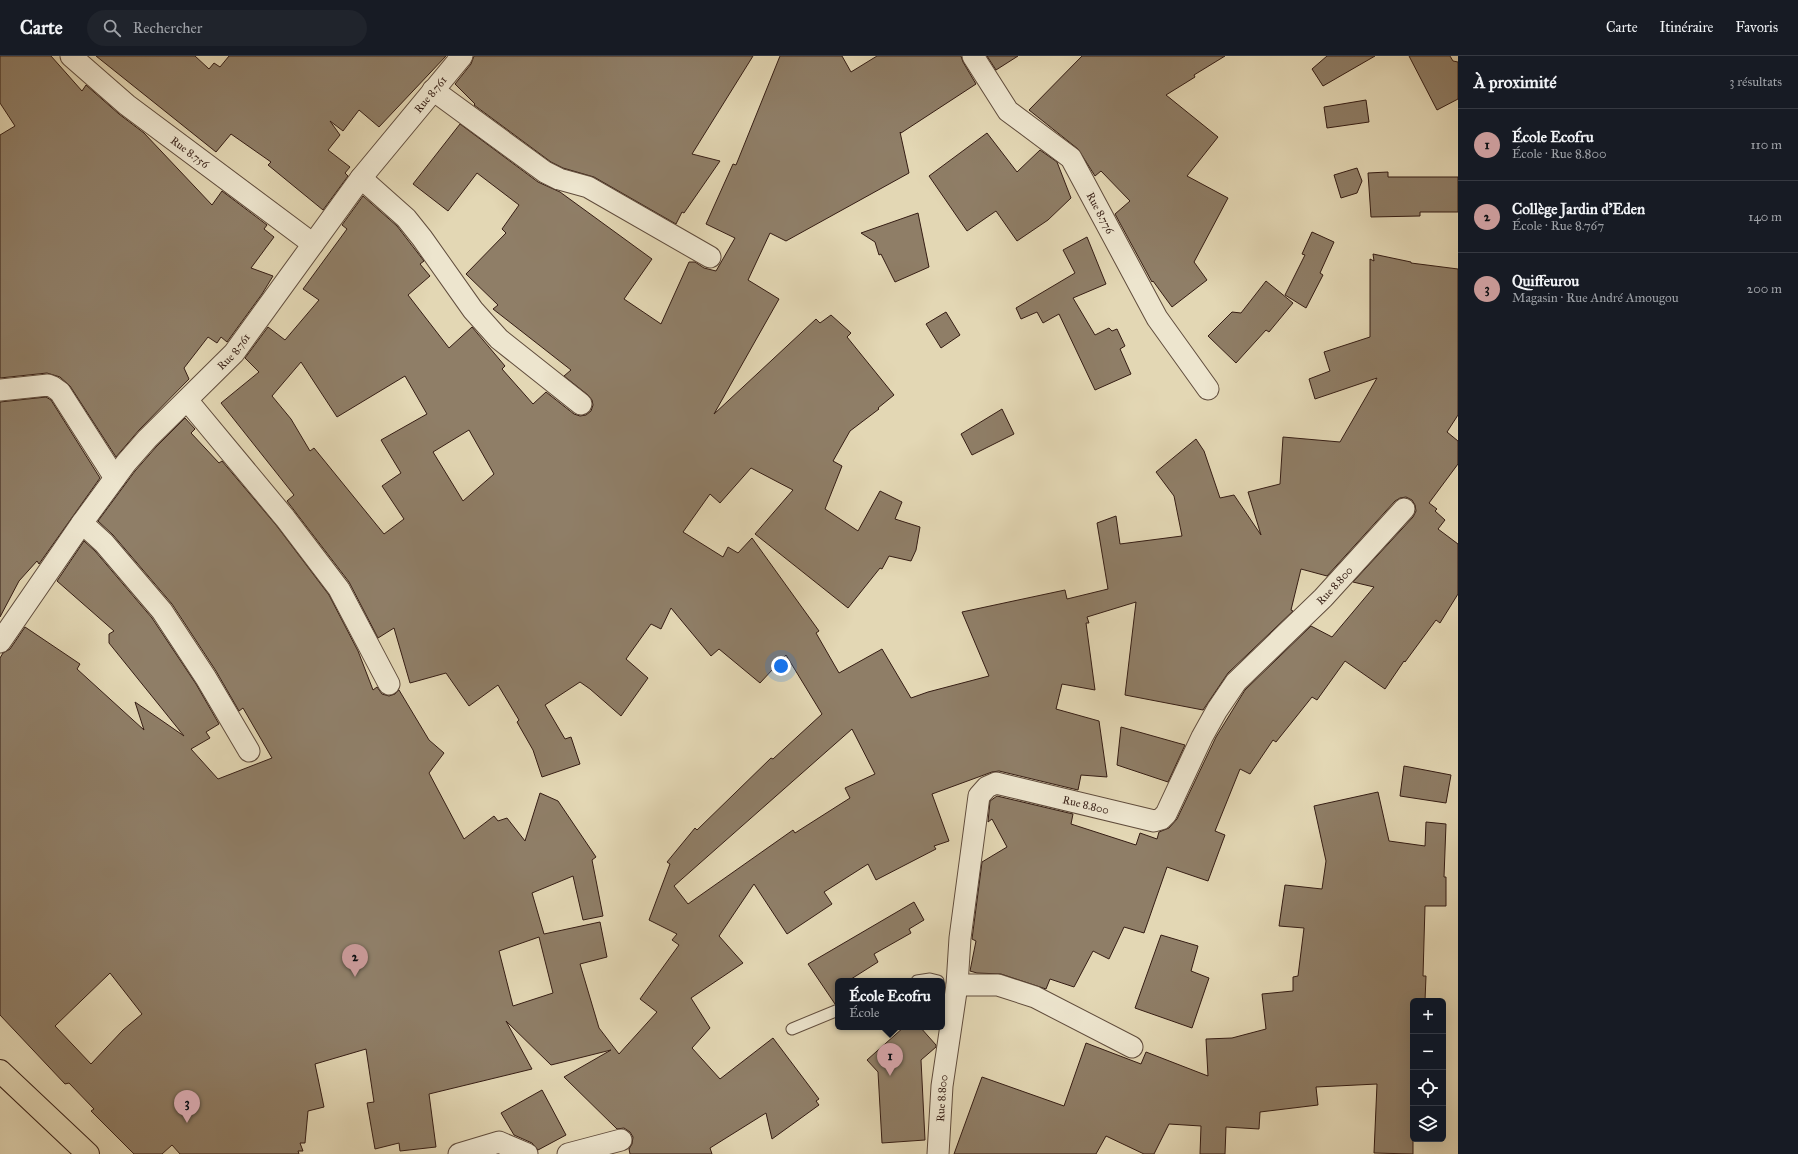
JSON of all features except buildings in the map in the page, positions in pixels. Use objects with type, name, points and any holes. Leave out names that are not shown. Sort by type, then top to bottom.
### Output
[{"type":"main road","points":[[0,1071],[88,1154]]},
{"type":"street","name":"Rue 8.756","points":[[71,56],[127,105],[313,244]]},
{"type":"street","name":"Rue 8.761","points":[[0,642],[115,478],[147,439],[234,353],[361,178],[462,56]]},
{"type":"street","name":"Rue 8.776","points":[[972,56],[1008,111],[1071,158],[1157,318],[1208,389]]},
{"type":"street","points":[[433,90],[545,172],[588,187],[710,257]]},
{"type":"street","points":[[361,178],[406,218],[473,310],[499,339],[581,404]]},
{"type":"street","points":[[0,390],[48,385],[53,386],[64,398],[115,478]]},
{"type":"street","points":[[187,400],[285,518],[339,588],[389,684]]},
{"type":"street","name":"Rue 8.800","points":[[945,1009],[946,983],[960,938],[979,796],[987,787],[996,783],[1154,821],[1161,819],[1166,814],[1202,737],[1217,710],[1236,682],[1323,598],[1404,509]]},
{"type":"street","points":[[82,523],[104,544],[162,611],[206,678],[249,751]]},
{"type":"street","points":[[946,983],[998,985],[1035,997],[1132,1047]]},
{"type":"street","name":"Rue 8.800","points":[[938,1154],[944,1030]]},
{"type":"street","points":[[568,1154],[621,1140]]},
{"type":"street","points":[[459,1154],[499,1142],[527,1154]]},
{"type":"lane","points":[[792,1029],[835,1011]]},
{"type":"place","name":"Collège Jardin d'Eden","points":[[355,977]]},
{"type":"place","name":"École Ecofru","points":[[890,1076]]},
{"type":"place","name":"Quiffeurou","points":[[187,1123]]}]
